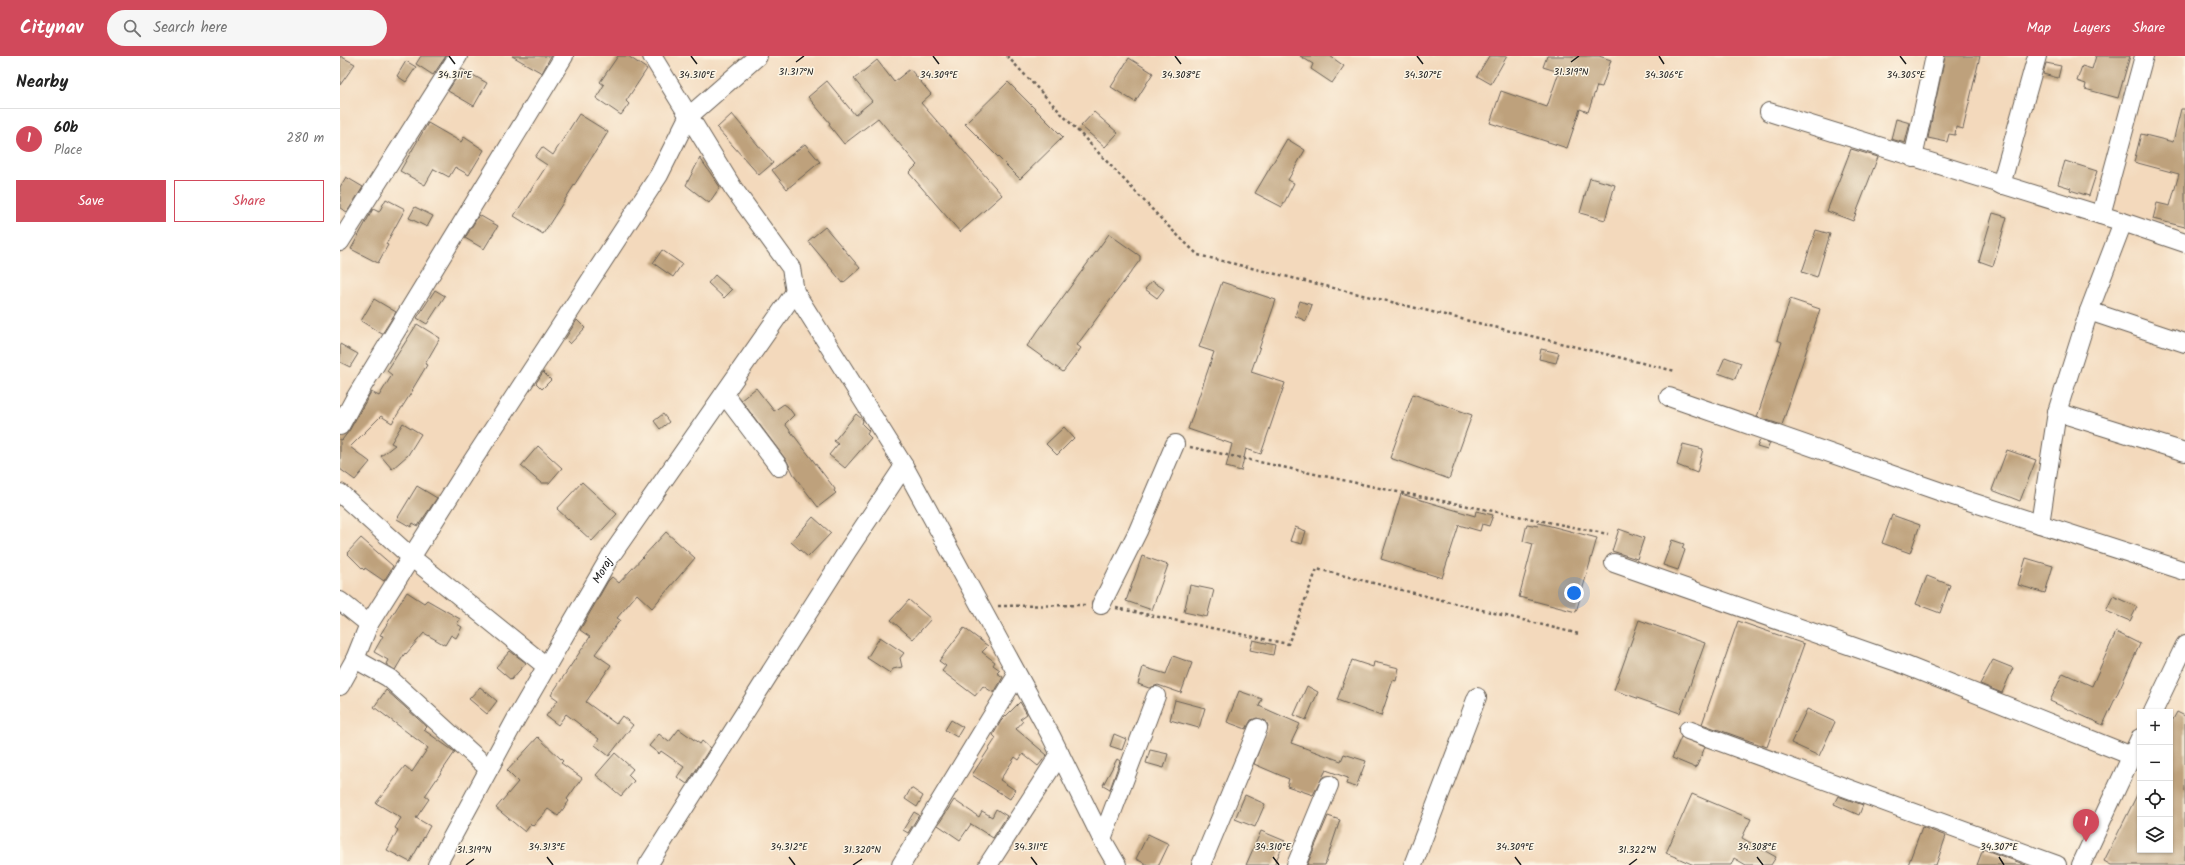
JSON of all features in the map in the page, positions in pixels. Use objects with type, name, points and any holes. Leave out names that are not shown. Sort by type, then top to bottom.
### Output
[{"type":"street","points":[[340,242],[458,56]]},
{"type":"street","points":[[340,426],[354,400],[564,56]]},
{"type":"street","points":[[652,56],[688,117],[733,188],[791,268],[795,292],[904,466],[1060,754],[1102,839],[1117,865]]},
{"type":"street","points":[[340,686],[356,659],[369,624],[659,175],[688,117],[758,56]]},
{"type":"street","points":[[1913,158],[1935,56]]},
{"type":"street","points":[[2001,185],[2037,56]]},
{"type":"street","points":[[2101,215],[2144,56]]},
{"type":"street","points":[[1769,112],[1913,158],[2101,215],[2185,243]]},
{"type":"street","points":[[2040,524],[2057,412],[2089,311],[2123,222]]},
{"type":"street","name":"Moraj","points":[[437,865],[489,769],[610,557],[795,292]]},
{"type":"street","points":[[2089,311],[2185,343]]},
{"type":"street","points":[[724,394],[779,467]]},
{"type":"street","points":[[1669,397],[1912,482],[2185,571]]},
{"type":"street","points":[[2057,412],[2185,452]]},
{"type":"street","points":[[1101,605],[1138,531],[1175,444]]},
{"type":"street","points":[[648,865],[848,550],[904,466]]},
{"type":"street","points":[[340,493],[411,557],[547,667]]},
{"type":"street","points":[[1614,562],[1897,662],[2132,756]]},
{"type":"street","points":[[340,601],[369,624]]},
{"type":"street","points":[[2154,709],[2185,645]]},
{"type":"street","points":[[356,659],[389,678],[489,769]]},
{"type":"street","points":[[901,865],[1017,675]]},
{"type":"street","points":[[1102,839],[1156,696]]},
{"type":"street","points":[[1413,865],[1477,697]]},
{"type":"street","points":[[1201,865],[1258,728]]},
{"type":"street","points":[[1688,730],[2058,865]]},
{"type":"street","points":[[2081,865],[2137,745]]},
{"type":"street","points":[[988,865],[1060,754]]},
{"type":"street","points":[[1296,865],[1329,785]]},
{"type":"path","points":[[1007,56],[1165,223],[1198,255],[1676,371]]},
{"type":"path","points":[[1175,444],[1398,492],[1608,534]]},
{"type":"path","points":[[980,606],[1101,605],[1288,644],[1317,569],[1579,634]]},
{"type":"building","points":[[340,56],[355,64],[340,85]]},
{"type":"building","points":[[421,56],[446,56],[433,75],[416,64]]},
{"type":"building","points":[[512,56],[551,56],[542,73]]},
{"type":"building","points":[[618,56],[628,56],[647,69],[626,101],[629,104],[621,115],[596,98],[604,85],[600,82]]},
{"type":"building","points":[[1300,56],[1330,56],[1344,66],[1332,83],[1311,69],[1313,64]]},
{"type":"building","points":[[1489,56],[1507,56],[1491,84],[1477,76]]},
{"type":"building","points":[[1547,56],[1599,56],[1611,60],[1602,87],[1597,86],[1588,112],[1580,109],[1567,148],[1490,123],[1501,91],[1547,107],[1559,72],[1543,67]]},
{"type":"building","points":[[1945,56],[1980,56],[1963,129],[1956,127],[1955,135],[1949,134],[1947,142],[1928,138]]},
{"type":"building","points":[[2096,56],[2130,56],[2118,98],[2085,89],[2086,84],[2077,81],[2082,66],[2092,69]]},
{"type":"building","points":[[1129,58],[1153,73],[1135,102],[1111,87]]},
{"type":"building","points":[[877,60],[894,82],[910,69],[931,94],[921,103],[1002,195],[960,232],[909,173],[917,165],[878,118],[844,144],[829,125],[830,123],[808,97],[827,81],[855,115],[872,101],[854,79]]},
{"type":"building","points":[[406,61],[416,67],[406,82],[397,76]]},
{"type":"building","points":[[2046,63],[2061,66],[2058,78],[2043,74]]},
{"type":"building","points":[[462,69],[487,83],[474,106],[448,91]]},
{"type":"building","points":[[1008,82],[1063,137],[1020,179],[965,124]]},
{"type":"building","points":[[2181,109],[2185,109],[2185,227],[2153,219],[2157,203],[2170,206],[2179,174],[2134,162],[2141,134],[2173,142]]},
{"type":"building","points":[[1094,112],[1118,133],[1105,147],[1081,126]]},
{"type":"building","points":[[579,114],[608,132],[543,234],[514,216],[547,165],[535,157],[542,147],[553,155]]},
{"type":"building","points":[[732,114],[773,163],[759,175],[717,128]]},
{"type":"building","points":[[1896,119],[1910,123],[1905,143],[1891,139]]},
{"type":"building","points":[[428,123],[461,142],[464,137],[484,150],[469,175],[455,167],[449,177],[434,169],[425,185],[400,171]]},
{"type":"building","points":[[1287,139],[1305,150],[1288,180],[1294,183],[1282,207],[1255,193]]},
{"type":"building","points":[[805,144],[820,162],[787,189],[772,170]]},
{"type":"building","points":[[1851,149],[1878,157],[1853,221],[1827,211]]},
{"type":"building","points":[[700,158],[720,187],[709,203],[686,185]]},
{"type":"building","points":[[2065,161],[2097,171],[2089,196],[2070,190],[2071,188],[2058,184]]},
{"type":"building","points":[[346,177],[363,187],[347,212],[340,208],[340,187]]},
{"type":"building","points":[[1590,178],[1615,185],[1605,220],[1580,213]]},
{"type":"building","points":[[386,199],[405,209],[386,244],[388,245],[378,263],[351,249],[373,209],[379,212]]},
{"type":"building","points":[[415,207],[433,216],[427,227],[409,218]]},
{"type":"building","points":[[1993,213],[2007,217],[1993,266],[1979,261]]},
{"type":"building","points":[[479,215],[498,226],[484,249],[465,238]]},
{"type":"building","points":[[825,227],[860,268],[843,283],[808,241]]},
{"type":"building","points":[[1816,230],[1830,234],[1817,277],[1802,272]]},
{"type":"building","points":[[1109,234],[1140,256],[1140,260],[1077,345],[1081,348],[1063,372],[1027,346]]},
{"type":"building","points":[[662,250],[682,264],[673,277],[653,263]]},
{"type":"building","points":[[715,275],[732,290],[724,298],[708,283]]},
{"type":"building","points":[[1152,281],[1164,289],[1157,298],[1145,289]]},
{"type":"building","points":[[1222,282],[1276,300],[1251,372],[1285,383],[1261,454],[1246,449],[1241,471],[1226,467],[1232,444],[1188,429],[1214,352],[1199,347]]},
{"type":"building","points":[[435,290],[445,296],[427,324],[417,318]]},
{"type":"building","points":[[374,299],[396,312],[382,334],[361,321]]},
{"type":"building","points":[[1790,299],[1820,309],[1782,425],[1757,417],[1782,342],[1777,340]]},
{"type":"building","points":[[1300,301],[1312,305],[1306,321],[1295,316]]},
{"type":"building","points":[[577,320],[585,328],[570,344],[565,339]]},
{"type":"building","points":[[417,324],[440,338],[425,364],[427,365],[413,390],[392,423],[381,416],[350,447],[370,462],[355,480],[340,469],[340,439],[342,440],[349,431],[371,392],[379,396],[392,375],[387,371]]},
{"type":"building","points":[[340,344],[358,354],[350,367],[340,362]]},
{"type":"building","points":[[1541,349],[1559,353],[1556,363],[1539,359]]},
{"type":"building","points":[[1725,357],[1741,363],[1735,379],[1718,373]]},
{"type":"building","points":[[543,372],[551,380],[542,389],[536,383]]},
{"type":"building","points":[[756,388],[774,411],[784,404],[788,407],[794,415],[785,424],[835,489],[834,491],[836,493],[818,507],[795,477],[787,461],[741,400]]},
{"type":"building","points":[[1413,394],[1472,415],[1449,479],[1390,458]]},
{"type":"building","points":[[663,414],[669,422],[660,429],[654,421]]},
{"type":"building","points":[[856,414],[863,420],[862,424],[869,431],[867,434],[871,438],[845,468],[829,455],[838,444],[834,441]]},
{"type":"building","points":[[403,423],[421,434],[408,455],[392,469],[381,456],[395,445],[391,443]]},
{"type":"building","points":[[1064,427],[1074,438],[1057,455],[1046,444]]},
{"type":"building","points":[[1760,440],[1770,443],[1767,450],[1757,447]]},
{"type":"building","points":[[1683,444],[1703,449],[1697,473],[1677,465]]},
{"type":"building","points":[[538,446],[562,468],[549,483],[541,483],[521,466]]},
{"type":"building","points":[[2007,450],[2036,460],[2020,501],[1992,490]]},
{"type":"building","points":[[582,482],[617,514],[592,541],[557,509]]},
{"type":"building","points":[[417,486],[437,498],[418,526],[413,523],[411,527],[397,519]]},
{"type":"building","points":[[1401,494],[1475,516],[1476,511],[1493,515],[1489,526],[1482,524],[1480,531],[1459,525],[1442,578],[1381,559]]},
{"type":"building","points":[[1892,515],[1920,525],[1910,553],[1882,543]]},
{"type":"building","points":[[813,517],[831,533],[808,557],[791,542]]},
{"type":"building","points":[[1539,523],[1597,538],[1576,612],[1519,597],[1533,544],[1523,541],[1527,524],[1538,526]]},
{"type":"building","points":[[1295,527],[1306,531],[1302,544],[1290,541]]},
{"type":"building","points":[[1619,529],[1644,538],[1637,559],[1612,551]]},
{"type":"building","points":[[666,532],[695,558],[652,608],[637,594],[617,618],[620,620],[595,654],[611,665],[586,702],[616,724],[622,716],[633,725],[609,756],[595,745],[599,739],[566,714],[558,725],[546,716],[558,700],[551,695],[590,637],[580,630],[608,581],[612,577],[619,583]]},
{"type":"building","points":[[361,538],[393,566],[384,581],[365,568],[364,570],[347,553]]},
{"type":"building","points":[[1672,540],[1684,544],[1682,548],[1685,550],[1678,570],[1663,565]]},
{"type":"building","points":[[1142,556],[1168,565],[1152,610],[1126,601]]},
{"type":"building","points":[[2026,558],[2053,566],[2045,593],[2018,585]]},
{"type":"building","points":[[1927,576],[1950,585],[1940,613],[1916,604]]},
{"type":"building","points":[[1190,585],[1214,590],[1207,617],[1184,612]]},
{"type":"building","points":[[407,592],[424,603],[427,600],[460,619],[457,624],[462,627],[456,638],[451,635],[445,645],[424,633],[406,654],[405,653],[395,670],[386,664],[388,660],[374,652],[383,636],[380,635]]},
{"type":"building","points":[[2113,596],[2137,607],[2130,621],[2106,611]]},
{"type":"building","points":[[909,600],[931,619],[913,639],[891,620]]},
{"type":"building","points":[[1639,620],[1705,643],[1680,713],[1614,690]]},
{"type":"building","points":[[1738,621],[1804,644],[1767,747],[1702,724]]},
{"type":"building","points":[[964,628],[988,646],[982,652],[995,662],[993,665],[1000,670],[997,673],[1003,677],[994,693],[983,686],[975,696],[942,671],[946,666],[939,661]]},
{"type":"building","points":[[2116,632],[2140,644],[2103,725],[2050,701],[2063,673],[2092,686]]},
{"type":"building","points":[[880,637],[904,653],[900,658],[902,667],[893,669],[890,673],[867,658]]},
{"type":"building","points":[[1253,640],[1275,645],[1273,655],[1250,650]]},
{"type":"building","points":[[510,651],[526,663],[511,680],[496,667]]},
{"type":"building","points":[[1173,656],[1192,663],[1181,693],[1158,685],[1149,688],[1138,684],[1143,667],[1166,674]]},
{"type":"building","points":[[1352,660],[1373,667],[1374,662],[1399,668],[1396,681],[1393,680],[1381,716],[1337,700]]},
{"type":"building","points":[[1993,660],[2013,668],[2002,693],[1980,684]]},
{"type":"building","points":[[1307,686],[1318,692],[1306,720],[1294,715]]},
{"type":"building","points":[[480,687],[497,701],[487,714],[469,699]]},
{"type":"building","points":[[386,690],[427,727],[424,730],[455,752],[425,796],[429,799],[416,818],[430,826],[410,862],[387,850],[398,830],[395,828],[401,818],[376,803],[405,766],[412,772],[428,748],[374,707]]},
{"type":"building","points":[[1239,691],[1262,699],[1259,706],[1300,724],[1291,743],[1341,761],[1344,754],[1366,761],[1356,787],[1346,784],[1348,778],[1326,770],[1313,795],[1287,786],[1289,779],[1254,764],[1268,726],[1266,721],[1257,718],[1251,720],[1246,729],[1227,722]]},
{"type":"building","points":[[1175,700],[1205,708],[1199,728],[1170,720]]},
{"type":"building","points":[[1020,702],[1027,714],[1020,719],[1023,721],[1016,729],[1047,755],[1038,766],[1023,754],[1019,760],[1015,757],[1000,780],[1015,790],[1010,799],[972,775],[996,738],[993,735],[1001,721]]},
{"type":"building","points":[[1807,709],[1835,722],[1819,756],[1791,743]]},
{"type":"building","points":[[2177,712],[2185,716],[2185,865],[2111,865],[2104,861],[2137,795],[2137,853],[2173,853],[2173,719]]},
{"type":"building","points":[[951,720],[963,727],[957,737],[945,730]]},
{"type":"building","points":[[679,729],[700,744],[702,741],[710,748],[687,784],[677,777],[684,767],[661,751],[659,754],[649,746],[659,734],[669,742]]},
{"type":"building","points":[[1114,734],[1126,739],[1122,750],[1110,746]]},
{"type":"building","points":[[538,737],[563,761],[561,763],[582,778],[567,799],[569,801],[558,816],[548,809],[533,826],[531,824],[525,832],[496,808],[518,782],[507,771]]},
{"type":"building","points":[[1681,737],[1705,747],[1696,768],[1672,758]]},
{"type":"building","points":[[1150,750],[1168,754],[1164,768],[1146,763]]},
{"type":"building","points":[[615,753],[633,769],[628,775],[634,781],[621,796],[596,775]]},
{"type":"building","points":[[1117,759],[1120,761],[1110,789],[1103,785]]},
{"type":"building","points":[[911,788],[923,796],[917,807],[905,799]]},
{"type":"building","points":[[1692,794],[1751,819],[1742,838],[1776,857],[1771,865],[1746,865],[1734,858],[1731,865],[1694,865],[1666,853]]},
{"type":"building","points":[[1245,795],[1265,804],[1255,827],[1235,819]]},
{"type":"building","points":[[1838,796],[1863,805],[1859,815],[1834,804]]},
{"type":"building","points":[[954,800],[979,817],[982,811],[992,817],[996,809],[1007,816],[993,838],[971,824],[960,840],[938,825]]},
{"type":"building","points":[[914,812],[919,815],[908,833],[903,830]]},
{"type":"building","points":[[1328,816],[1340,820],[1325,865],[1307,865]]},
{"type":"building","points":[[1922,827],[1946,836],[1936,865],[1908,865]]},
{"type":"building","points":[[1261,831],[1285,841],[1274,865],[1246,865]]},
{"type":"building","points":[[1148,834],[1169,844],[1159,865],[1148,865],[1136,859]]},
{"type":"building","points":[[1983,849],[2026,865],[1977,865]]},
{"type":"place","name":"60b","points":[[2086,842]]}]
